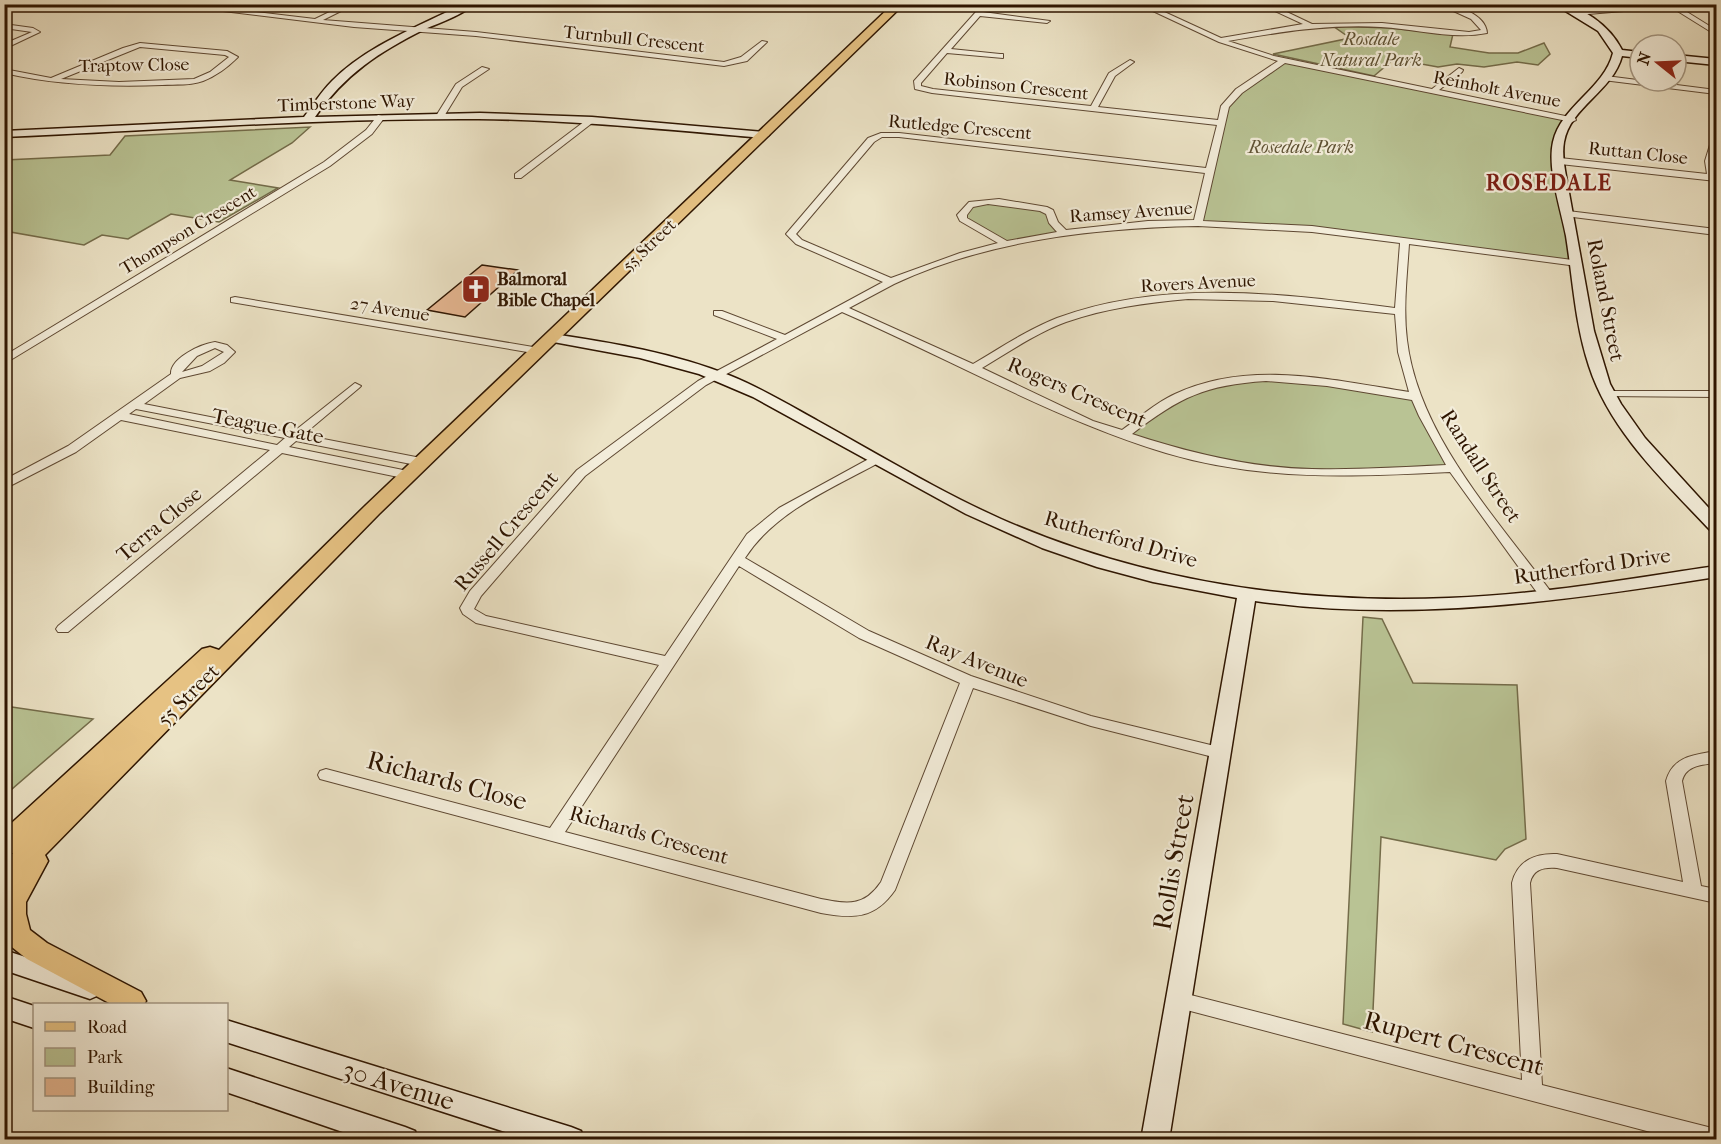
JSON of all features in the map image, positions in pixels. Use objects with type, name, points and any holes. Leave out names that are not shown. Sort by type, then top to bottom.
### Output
[{"type":"main road","name":"55 Street","points":[[4,879],[53,833],[421,462],[761,139],[899,4]]},
{"type":"main road","name":"55 Street","points":[[7,842],[281,588],[372,510]]},
{"type":"main road","points":[[53,833],[12,901],[14,926],[25,944],[137,1003]]},
{"type":"street","name":"Turnbull Crescent","points":[[168,4],[315,21],[548,41],[724,64],[744,59],[764,42]]},
{"type":"street","points":[[315,21],[352,4]]},
{"type":"street","points":[[307,120],[326,93],[344,75],[369,57],[471,4]]},
{"type":"street","name":"Robinson Crescent","points":[[987,4],[917,83],[918,87],[932,92],[1221,123]]},
{"type":"street","name":"Reinholt Avenue","points":[[1141,4],[1221,40],[1283,61],[1572,120]]},
{"type":"street","points":[[1263,4],[1310,25]]},
{"type":"street","points":[[1221,40],[1310,25],[1372,25],[1469,34],[1485,32],[1483,26],[1471,16],[1441,4]]},
{"type":"street","points":[[1558,4],[1576,12],[1602,30],[1614,44],[1618,53],[1628,54]]},
{"type":"street","points":[[1576,12],[1687,4]]},
{"type":"street","points":[[1712,4],[1716,5]]},
{"type":"street","points":[[1672,5],[1716,33]]},
{"type":"street","points":[[979,14],[1047,21]]},
{"type":"street","points":[[4,26],[37,32],[4,46]]},
{"type":"street","name":"Traptow Close","points":[[7,73],[54,79],[115,84],[193,81],[207,76],[234,57],[226,53],[140,45],[54,79]]},
{"type":"street","points":[[946,51],[1000,56]]},
{"type":"street","name":"Roland Street","points":[[1618,53],[1615,66],[1560,136],[1558,143],[1563,186],[1593,353],[1608,394],[1627,425],[1716,526]]},
{"type":"street","points":[[1688,59],[1716,62]]},
{"type":"street","points":[[1198,223],[1225,106],[1234,96],[1283,61]]},
{"type":"street","points":[[1093,109],[1112,75],[1130,62]]},
{"type":"street","points":[[440,116],[459,86],[485,69]]},
{"type":"street","points":[[1434,92],[1459,70]]},
{"type":"street","points":[[1606,78],[1716,92]]},
{"type":"street","name":"Timberstone Way","points":[[4,134],[440,116],[592,120],[689,130],[703,135],[761,139]]},
{"type":"street","name":"Thompson Crescent","points":[[4,362],[327,164],[369,132],[381,117]]},
{"type":"street","points":[[518,176],[592,120]]},
{"type":"street","name":"Rutledge Crescent","points":[[891,282],[799,242],[791,234],[871,140],[877,136],[899,135],[1209,171]]},
{"type":"street","name":"Ruttan Close","points":[[1560,161],[1714,178],[1709,161],[1716,137]]},
{"type":"street","points":[[1006,244],[963,219],[962,215],[969,205],[993,202],[1041,208],[1050,212],[1054,223],[1063,233]]},
{"type":"street","points":[[1568,214],[1716,232]]},
{"type":"street","name":"Ramsey Avenue","points":[[715,375],[891,282],[943,261],[1006,244],[1063,233],[1120,226],[1198,223],[1301,228],[1577,263]]},
{"type":"street","name":"Randall Street","points":[[1405,241],[1401,312],[1402,351],[1416,397],[1441,448],[1454,468],[1546,595]]},
{"type":"street","name":"Rovers Avenue","points":[[974,368],[1028,336],[1063,320],[1106,308],[1151,300],[1193,296],[1259,295],[1302,298],[1401,312]]},
{"type":"street","name":"27 Avenue","points":[[235,300],[538,351]]},
{"type":"street","name":"Rogers Crescent","points":[[840,308],[1089,423],[1122,436],[1201,459],[1276,470],[1360,473],[1454,468]]},
{"type":"street","points":[[717,313],[784,338]]},
{"type":"street","name":"Rutherford Drive","points":[[553,338],[650,356],[715,375],[764,398],[977,513],[1039,540],[1140,572],[1247,594],[1316,602],[1448,605],[1546,595],[1716,572]]},
{"type":"street","points":[[4,485],[53,460],[177,375]]},
{"type":"street","name":"Russell Crescent","points":[[668,662],[481,620],[474,617],[467,608],[475,594],[581,473],[654,417],[715,375]]},
{"type":"street","points":[[1122,436],[1179,396],[1210,385],[1239,380],[1300,380],[1416,397]]},
{"type":"street","name":"Terra Close","points":[[63,629],[355,386]]},
{"type":"street","points":[[1608,394],[1716,394]]},
{"type":"street","name":"Teague Gate","points":[[135,405],[421,462]]},
{"type":"street","name":"Teague Gate","points":[[119,416],[408,475]]},
{"type":"street","name":"Richards Crescent","points":[[876,459],[773,519],[752,537],[554,835],[821,906],[849,910],[870,905],[878,901],[889,885],[968,682]]},
{"type":"street","name":"Ray Avenue","points":[[737,559],[863,634],[968,682],[1085,721],[1221,753]]},
{"type":"street","name":"Rollis Street","points":[[1155,1140],[1247,594]]},
{"type":"street","points":[[1693,891],[1674,781],[1678,767],[1716,758]]},
{"type":"street","name":"Richards Close","points":[[326,776],[554,835]]},
{"type":"street","points":[[1532,1091],[1522,874],[1528,867],[1537,862],[1557,861],[1716,896]]},
{"type":"street","points":[[4,960],[137,1003]]},
{"type":"street","name":"Rupert Crescent","points":[[1179,1000],[1716,1139]]},
{"type":"street","points":[[4,1007],[33,1017]]},
{"type":"street","name":"30 Avenue","points":[[228,1032],[571,1140]]},
{"type":"street","points":[[228,1081],[405,1140]]},
{"type":"green space","name":"Rosdale Natural Park","points":[[1333,26],[1453,34],[1450,47],[1489,53],[1518,53],[1544,43],[1550,54],[1538,65],[1517,62],[1484,67],[1457,64],[1438,67],[1394,59],[1374,76],[1273,54],[1350,38]]},
{"type":"green space","name":"Rosedale Park","points":[[1283,61],[1572,120],[1560,136],[1577,263],[1291,227],[1198,223],[1229,101]]},
{"type":"green space","points":[[310,127],[292,143],[230,180],[278,188],[219,222],[171,214],[128,239],[102,235],[84,245],[5,231],[5,160],[110,155],[125,136]]},
{"type":"green space","points":[[978,202],[1044,210],[1063,233],[1006,244],[966,221],[962,215]]},
{"type":"green space","points":[[1273,378],[1416,397],[1454,468],[1360,473],[1237,465],[1122,436],[1198,388]]},
{"type":"green space","points":[[1363,617],[1382,619],[1413,683],[1517,685],[1526,839],[1505,849],[1496,860],[1381,837],[1372,1032],[1343,1024]]},
{"type":"green space","points":[[5,706],[93,719],[5,795]]},
{"type":"building","name":"Balmoral Bible Chapel","points":[[482,265],[518,270],[465,317],[427,310]]},
{"type":"place","name":"Balmoral Bible Chapel","points":[[476,289]]},
{"type":"district","name":"ROSEDALE","points":[[1549,182]]}]
